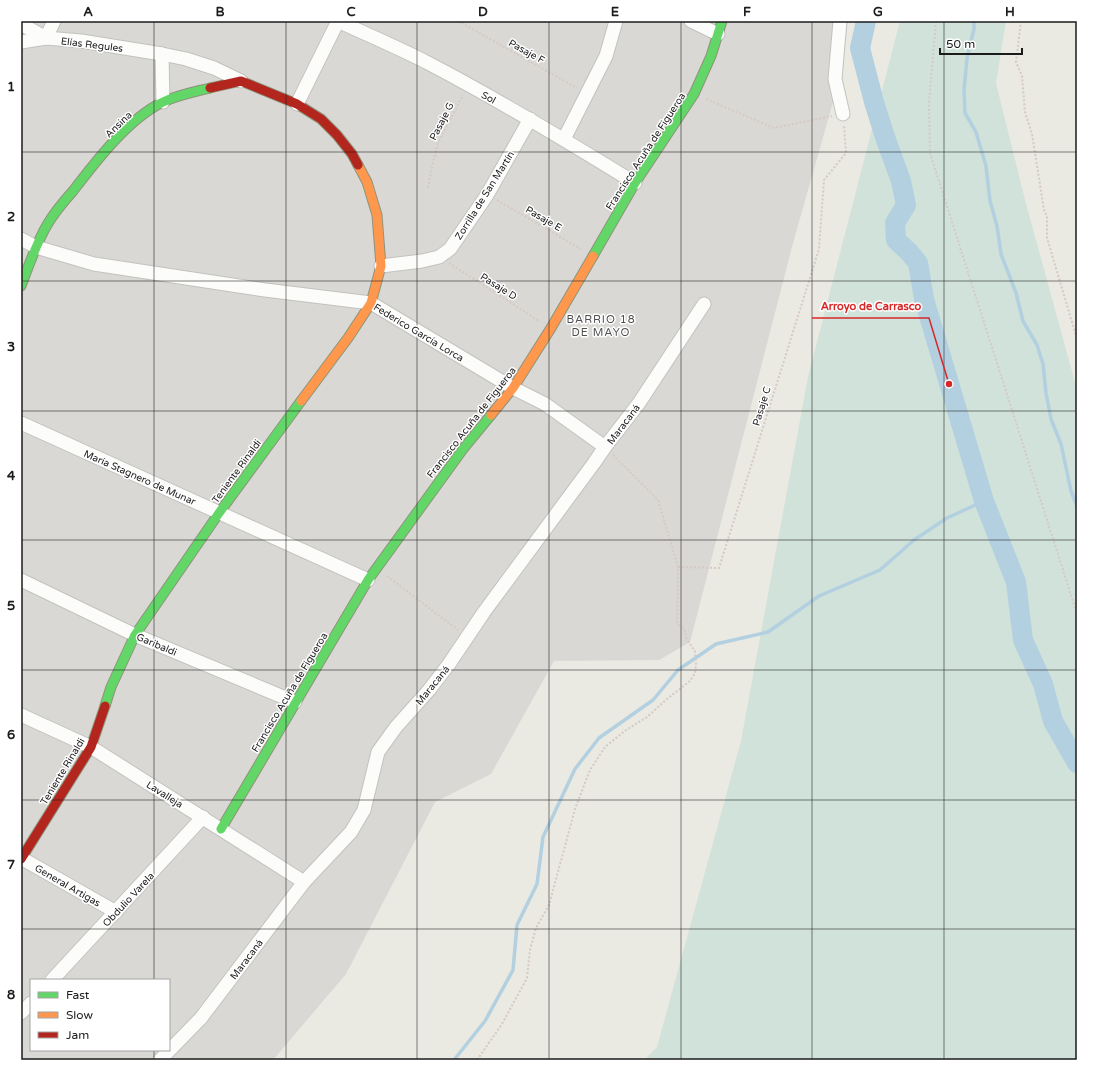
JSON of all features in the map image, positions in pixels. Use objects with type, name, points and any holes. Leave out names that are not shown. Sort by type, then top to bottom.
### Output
[{"type":"street","points":[[21,24],[46,38],[54,21]]},
{"type":"street","points":[[241,81],[297,104],[338,21]]},
{"type":"street","name":"Sol","points":[[338,21],[427,63],[468,85],[530,119],[635,183]]},
{"type":"street","points":[[564,139],[606,56],[616,21]]},
{"type":"street","points":[[691,21],[718,34]]},
{"type":"street","name":"Francisco Acuña de Figueroa","points":[[221,829],[368,580],[463,449],[513,388],[551,328],[635,183],[694,94],[711,56],[722,21]]},
{"type":"street","points":[[840,21],[835,79],[843,114]]},
{"type":"street","name":"Elías Regules","points":[[21,42],[46,38],[81,41],[162,54],[186,59],[214,68],[241,81]]},
{"type":"street","points":[[162,54],[163,102]]},
{"type":"street","name":"Ansina","points":[[21,286],[36,247],[48,223],[94,164],[139,118],[163,102],[189,93],[241,81]]},
{"type":"street","name":"Teniente Rinaldi","points":[[21,859],[91,747],[111,687],[135,635],[220,513],[348,338],[371,303],[381,266],[377,215],[367,182],[352,154],[337,135],[321,119],[297,104]]},
{"type":"street","name":"Zorrilla de San Martín","points":[[381,266],[422,262],[439,257],[450,250],[487,195],[530,119]]},
{"type":"street","name":"Federico García Lorca","points":[[21,239],[36,247],[94,264],[265,290],[371,303],[513,388],[546,404],[605,447]]},
{"type":"street","name":"Maracaná","points":[[170,1050],[201,1018],[304,882],[351,832],[364,810],[378,752],[396,727],[429,690],[445,669],[484,612],[639,403],[704,304]]},
{"type":"street","name":"María Stagnero de Munar","points":[[21,423],[368,580]]},
{"type":"street","name":"Garibaldi","points":[[21,580],[135,635],[295,702]]},
{"type":"street","name":"Lavalleja","points":[[21,715],[91,747],[304,882]]},
{"type":"street","name":"Obdulio Varela","points":[[53,979],[203,817]]},
{"type":"street","name":"General Artigas","points":[[21,859],[116,912]]},
{"type":"street","points":[[21,1013],[30,1003]]},
{"type":"street","name":"Maracaná","points":[[160,1060],[169,1051]]},
{"type":"path","name":"Pasaje F","points":[[458,21],[588,94]]},
{"type":"path","points":[[936,21],[930,102],[930,153],[1077,614]]},
{"type":"path","points":[[1021,21],[1016,62],[1022,76],[1025,112],[1032,134],[1044,210],[1047,216],[1047,238],[1077,339]]},
{"type":"path","name":"Pasaje G","points":[[428,188],[438,143],[468,85]]},
{"type":"path","points":[[694,94],[774,128],[843,114]]},
{"type":"path","name":"Pasaje C","points":[[678,567],[719,568],[819,249],[824,180],[846,153],[843,114]]},
{"type":"path","name":"Pasaje E","points":[[487,195],[593,256]]},
{"type":"path","name":"Pasaje D","points":[[439,257],[551,328]]},
{"type":"path","points":[[477,1060],[502,1024],[527,978],[530,950],[536,928],[549,905],[576,809],[590,770],[605,747],[626,730],[647,717],[690,681],[695,674],[695,651],[687,640],[684,630],[677,624],[678,567],[658,500],[605,447]]},
{"type":"path","points":[[377,568],[467,637]]},
{"type":"shaded area","points":[[21,21],[844,21],[837,88],[793,243],[690,642],[659,660],[554,661],[491,774],[435,802],[346,974],[273,1060],[21,1060]]},
{"type":"shaded area","points":[[900,21],[1006,21],[996,83],[1025,200],[1077,390],[1077,1060],[644,1060],[657,1047],[741,741],[808,377]]},
{"type":"waterway","points":[[866,21],[860,48],[874,102],[901,181],[906,205],[895,223],[896,240],[918,263],[924,299],[984,501],[1016,582],[1023,640],[1043,684],[1053,721],[1077,763]]},
{"type":"waterway","points":[[974,21],[974,29],[967,58],[964,90],[965,113],[976,132],[986,166],[990,201],[997,226],[1001,254],[1016,293],[1023,321],[1037,345],[1043,364],[1046,393],[1051,419],[1061,444],[1071,491],[1077,506]]},
{"type":"waterway","points":[[454,1060],[485,1021],[513,970],[517,925],[537,884],[543,837],[575,769],[599,738],[653,700],[678,670],[716,644],[768,632],[819,596],[880,570],[914,540],[947,518],[984,501]]},
{"type":"traffic: fast","points":[[593,256],[635,183],[694,94],[711,56],[722,21]]},
{"type":"traffic: fast","points":[[21,286],[36,247],[50,221],[59,207],[114,141],[138,118],[150,109],[163,102],[180,96],[210,88]]},
{"type":"traffic: fast","points":[[105,706],[111,687],[135,635],[219,513],[301,401]]},
{"type":"traffic: fast","points":[[221,829],[368,580],[463,449],[491,415]]},
{"type":"traffic: slow","points":[[301,401],[348,338],[371,303],[381,266],[377,215],[367,182],[358,165]]},
{"type":"traffic: slow","points":[[491,415],[513,388],[551,328],[593,256]]},
{"type":"traffic: jam","points":[[210,88],[241,81],[297,104],[321,119],[337,135],[352,154],[358,165]]},
{"type":"traffic: jam","points":[[21,859],[91,747],[105,706]]},
{"type":"place","name":"Arroyo de Carrasco","points":[[949,384]]},
{"type":"district","name":"BARRIO 18 DE MAYO","points":[[601,325]]}]
